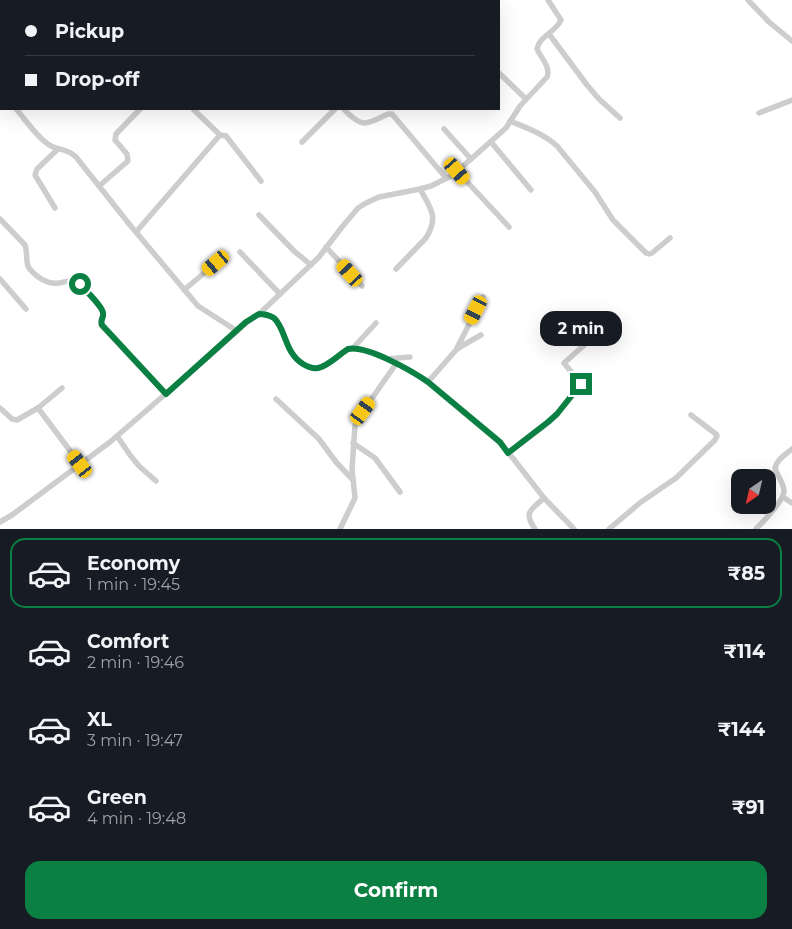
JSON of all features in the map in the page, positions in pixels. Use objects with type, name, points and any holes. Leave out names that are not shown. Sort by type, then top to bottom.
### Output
[{"type":"street","points":[[4,529],[1,521],[12,515],[117,436],[246,322],[259,314],[319,257],[358,208],[366,202],[379,197],[431,186],[446,178],[457,171],[506,128],[526,99],[548,74],[548,68],[537,49],[537,45],[558,26],[561,20],[548,0]]},
{"type":"street","points":[[748,0],[769,22],[792,41]]},
{"type":"street","points":[[549,34],[587,85],[620,118]]},
{"type":"street","points":[[500,74],[526,99]]},
{"type":"street","points":[[759,113],[792,100]]},
{"type":"street","points":[[17,110],[49,145],[72,153],[198,306],[237,331]]},
{"type":"street","points":[[99,186],[128,160],[127,154],[115,140],[115,137],[139,110]]},
{"type":"street","points":[[194,110],[220,135],[226,136],[261,181]]},
{"type":"street","points":[[302,142],[334,110]]},
{"type":"street","points":[[345,110],[364,123],[388,114],[394,116],[446,178]]},
{"type":"street","points":[[510,121],[550,139],[595,192],[613,220],[646,253],[652,253],[670,238]]},
{"type":"street","points":[[444,129],[471,159]]},
{"type":"street","points":[[136,232],[220,135]]},
{"type":"street","points":[[491,142],[531,190]]},
{"type":"street","points":[[55,208],[35,175],[37,169],[58,149]]},
{"type":"street","points":[[457,171],[509,227]]},
{"type":"street","points":[[396,269],[429,233],[433,215],[432,210],[420,189]]},
{"type":"street","points":[[259,215],[294,251],[311,265]]},
{"type":"street","points":[[0,219],[25,245],[27,266],[37,275],[49,283],[56,284],[75,281],[80,284],[103,311],[102,325],[166,394]]},
{"type":"street","points":[[326,247],[362,286]]},
{"type":"street","points":[[240,252],[280,294]]},
{"type":"street","points":[[184,290],[216,263]]},
{"type":"street","points":[[0,279],[26,309]]},
{"type":"street","points":[[428,382],[456,350],[483,297]]},
{"type":"street","points":[[259,314],[274,319],[280,327],[290,350],[301,363],[308,367],[320,368],[348,349],[362,349],[387,359],[428,382],[500,442],[544,498],[574,529]]},
{"type":"street","points":[[353,348],[376,323]]},
{"type":"street","points":[[456,350],[481,335]]},
{"type":"street","points":[[508,453],[557,414],[581,384],[564,363],[590,340],[612,340]]},
{"type":"street","points":[[387,359],[410,357]]},
{"type":"street","points":[[340,529],[355,498],[353,443],[356,421],[396,364]]},
{"type":"street","points":[[0,408],[12,419],[17,420],[38,408],[62,388]]},
{"type":"street","points":[[276,399],[319,439],[336,462],[353,480]]},
{"type":"street","points":[[38,408],[80,464]]},
{"type":"street","points":[[609,529],[641,502],[676,478],[715,440],[716,434],[691,415]]},
{"type":"street","points":[[117,436],[139,466],[156,481]]},
{"type":"street","points":[[353,443],[376,458],[400,492]]},
{"type":"street","points":[[756,529],[771,513],[785,493],[775,469],[780,459],[792,449]]},
{"type":"street","points":[[783,497],[792,503]]},
{"type":"street","points":[[535,529],[528,518],[529,514],[544,498]]},
{"type":"route","points":[[80,284],[103,311],[102,325],[166,394],[246,322],[259,314],[274,319],[294,356],[308,367],[320,368],[348,349],[353,348],[362,349],[387,359],[418,375],[500,442],[508,453],[557,414],[581,384]]}]
